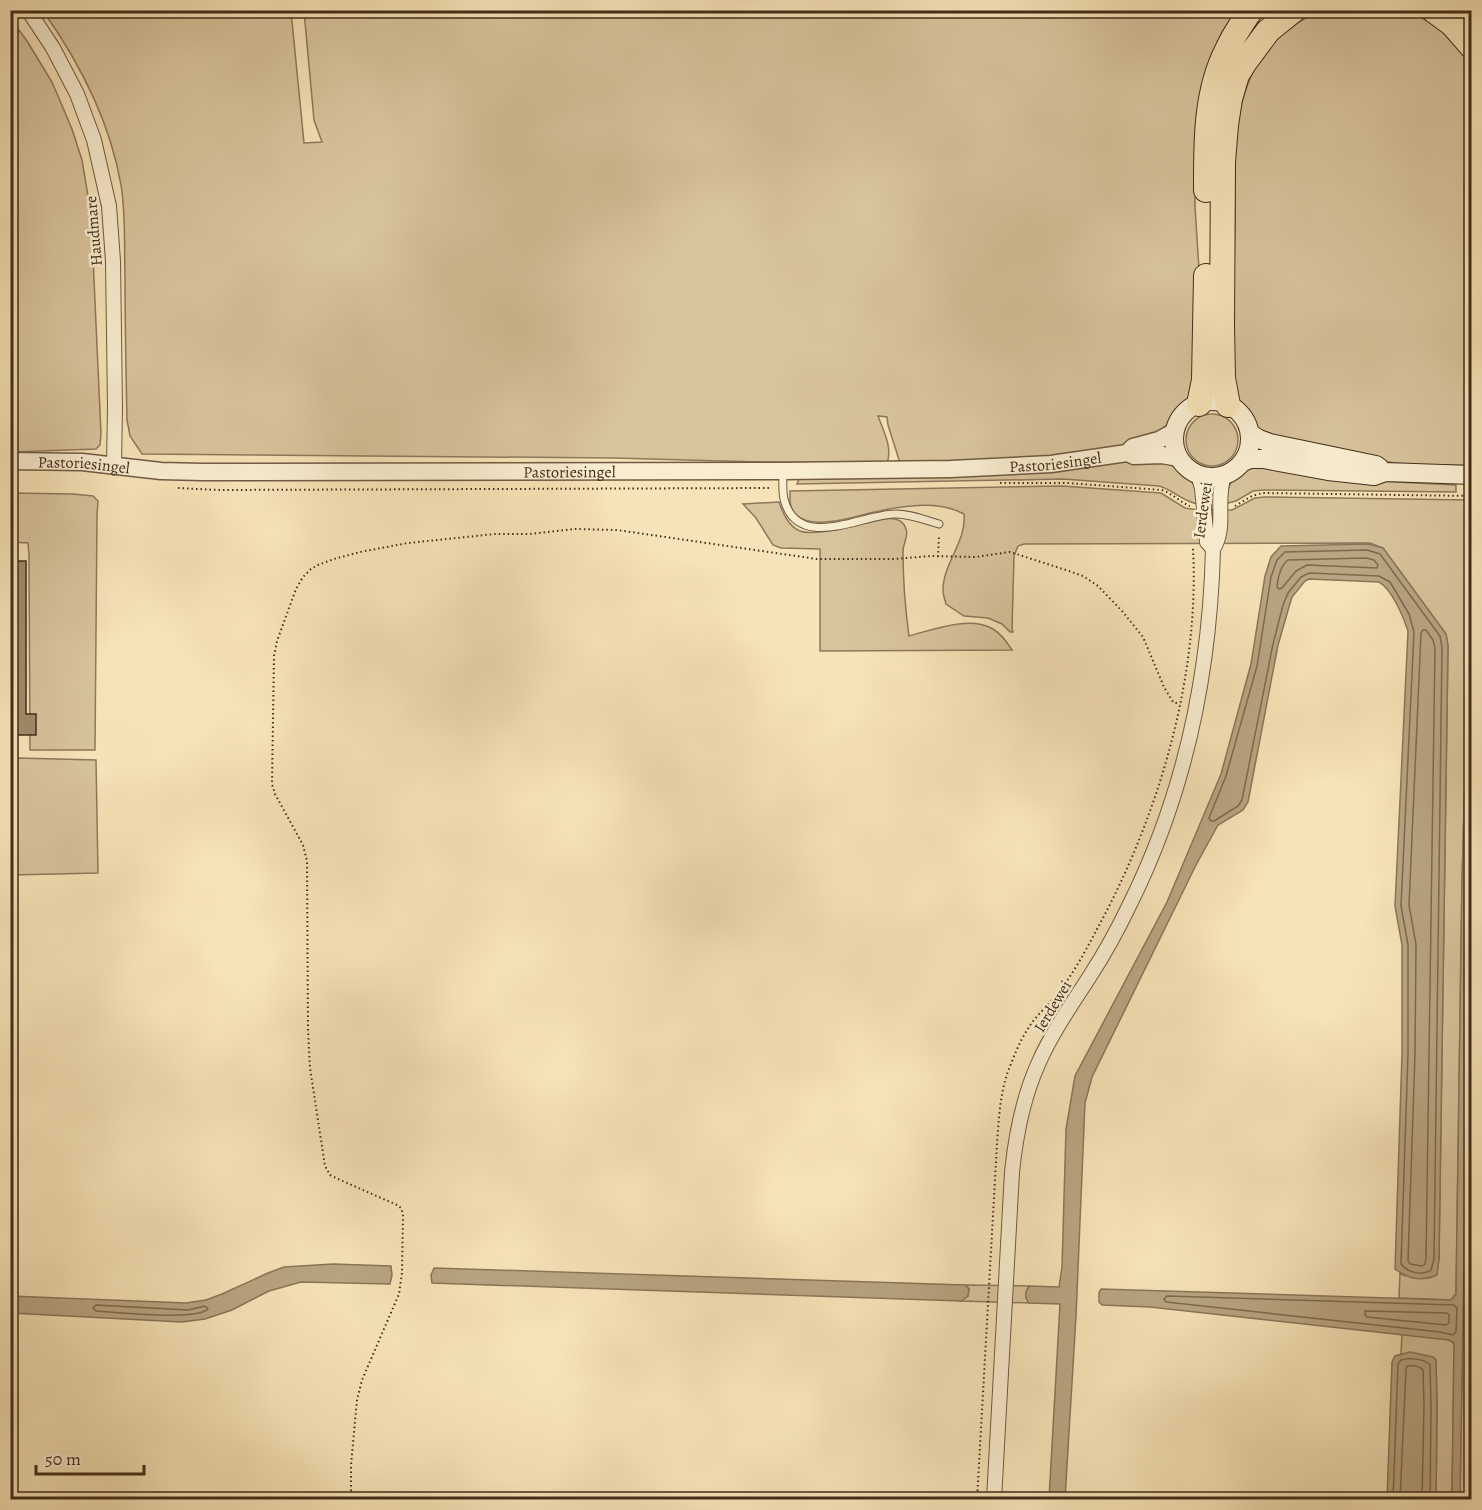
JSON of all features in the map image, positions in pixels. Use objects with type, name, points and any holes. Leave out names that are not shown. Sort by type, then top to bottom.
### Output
[{"type":"highway","points":[[1199,404],[1204,380],[1208,122],[1218,73],[1226,50],[1251,10]]},
{"type":"highway","points":[[1228,405],[1223,378],[1223,162],[1230,99],[1237,75],[1245,62],[1268,31],[1294,10]]},
{"type":"highway","points":[[1433,10],[1452,24],[1472,47]]},
{"type":"main road","points":[[1243,462],[1249,448],[1250,433],[1246,422],[1235,409],[1214,402],[1199,404],[1184,414],[1175,431],[1175,445],[1179,458],[1198,475],[1224,476],[1250,459],[1374,476],[1385,472],[1470,475]]},
{"type":"main road","points":[[1250,433],[1259,440],[1376,465],[1385,472]]},
{"type":"street","name":"Haudmare","points":[[28,10],[77,94],[94,141],[108,198],[113,261],[114,465]]},
{"type":"street","name":"Pastoriesingel","points":[[1127,453],[1133,447],[1160,440],[1175,431]]},
{"type":"street","name":"Pastoriesingel","points":[[10,461],[61,461],[161,471],[783,480],[1051,464],[1127,453],[1134,456],[1162,455],[1179,458]]},
{"type":"street","name":"Ierdewei","points":[[1198,475],[1202,488],[1207,542],[1213,549]]},
{"type":"street","name":"Ierdewei","points":[[994,1500],[1012,1172],[1018,1126],[1027,1092],[1043,1053],[1124,916],[1166,819],[1188,747],[1203,672],[1210,609],[1213,549],[1217,542],[1220,488],[1224,476]]},
{"type":"lane","points":[[783,480],[785,503],[791,516],[801,524],[812,527],[836,526],[894,513],[939,524]]},
{"type":"path","points":[[172,488],[218,490],[783,480]]},
{"type":"path","points":[[994,484],[1068,483],[1162,490],[1185,504],[1195,507]]},
{"type":"path","points":[[1230,507],[1240,504],[1252,495],[1262,493],[1470,496]]},
{"type":"path","points":[[938,556],[939,524]]},
{"type":"path","points":[[351,1500],[351,1465],[357,1400],[362,1380],[399,1294],[402,1274],[403,1214],[401,1208],[358,1189],[330,1174],[326,1169],[310,1068],[308,861],[303,845],[275,794],[272,784],[276,641],[300,582],[311,569],[325,562],[408,543],[575,529],[617,530],[817,559],[980,557],[1010,552],[1083,576],[1098,586],[1143,637],[1164,687],[1171,699],[1180,704]]},
{"type":"shaded area","points":[[1324,10],[1402,10],[1413,14],[1433,25],[1451,39],[1471,66],[1471,465],[1430,466],[1395,463],[1313,449],[1259,431],[1238,398],[1232,377],[1235,154],[1238,120],[1251,76],[1266,51],[1286,31]]},
{"type":"shaded area","points":[[43,11],[291,11],[304,143],[322,142],[314,120],[304,11],[1238,11],[1196,153],[1195,206],[1200,285],[1191,399],[1160,432],[1140,441],[1104,451],[1023,460],[900,463],[887,417],[878,416],[888,445],[887,463],[142,454],[130,436],[127,420],[124,220],[123,197],[116,162],[92,94],[69,51]]},
{"type":"shaded area","points":[[1442,11],[1471,11],[1471,36]]},
{"type":"shaded area","points":[[10,18],[52,82],[82,160],[90,208],[93,258],[101,434],[100,445],[96,449],[11,452]]},
{"type":"shaded area","points":[[1207,414],[1217,414],[1231,421],[1238,440],[1231,459],[1217,466],[1207,466],[1197,462],[1190,455],[1186,445],[1186,435],[1190,425],[1197,418]]},
{"type":"shaded area","points":[[1155,459],[1173,466],[1189,477],[1196,490],[1198,504],[1159,486],[1063,479],[797,484],[799,479]]},
{"type":"shaded area","points":[[1256,465],[1377,481],[1456,485],[1456,492],[1263,490],[1253,491],[1236,501],[1224,504],[1230,484],[1236,475]]},
{"type":"shaded area","points":[[1062,486],[1161,493],[1185,508],[1198,510],[1232,510],[1255,498],[1265,497],[1471,500],[1471,1499],[1460,1499],[1467,1101],[1469,670],[1465,672],[1456,1294],[1451,1300],[1399,1298],[1400,1273],[1405,1276],[1439,1259],[1448,646],[1446,634],[1383,548],[1370,543],[1024,544],[1018,546],[1014,556],[1013,632],[1010,632],[1002,624],[988,618],[964,616],[946,604],[943,592],[944,580],[959,543],[964,514],[945,507],[918,505],[840,520],[817,522],[798,516],[790,505],[790,491]]},
{"type":"shaded area","points":[[11,493],[73,494],[93,496],[98,501],[95,750],[30,750],[29,555],[28,543],[11,542]]},
{"type":"shaded area","points":[[779,502],[789,523],[800,531],[817,532],[841,529],[883,519],[900,521],[905,525],[907,532],[903,548],[903,562],[909,636],[940,627],[973,623],[984,625],[999,633],[1012,650],[820,651],[820,549],[781,548],[773,545],[756,518],[743,504]]},
{"type":"shaded area","points":[[17,758],[96,760],[98,873],[11,875],[11,761]]},
{"type":"shaded area","points":[[965,1285],[1029,1286],[1026,1299],[1029,1303],[961,1301],[968,1296],[969,1289]]},
{"type":"shaded area","points":[[1402,1334],[1436,1337],[1454,1343],[1452,1499],[1436,1499],[1436,1360],[1401,1354]]},
{"type":"water","points":[[1368,544],[1383,548],[1446,634],[1448,646],[1437,1275],[1415,1278],[1395,1269],[1402,1053],[1402,945],[1395,906],[1408,631],[1393,597],[1379,582],[1309,579],[1292,597],[1278,645],[1248,802],[1243,810],[1218,825],[1092,1077],[1085,1103],[1065,1499],[1049,1499],[1060,1304],[1029,1303],[1026,1294],[1029,1286],[1059,1287],[1062,1267],[1066,1129],[1075,1076],[1167,902],[1221,774],[1251,664],[1265,576],[1271,557],[1281,546]]},
{"type":"water","points":[[1468,669],[1470,672],[1469,879],[1460,1499],[1452,1500],[1454,1343],[1449,1340],[1150,1307],[1102,1305],[1099,1302],[1099,1293],[1101,1289],[1451,1300],[1456,1294],[1465,672]]},
{"type":"water","points":[[333,1264],[391,1266],[390,1284],[301,1282],[269,1291],[232,1310],[205,1319],[182,1322],[11,1313],[11,1296],[186,1303],[206,1300],[284,1267]]},
{"type":"water","points":[[434,1268],[965,1285],[969,1289],[968,1296],[961,1301],[432,1283],[431,1275]]},
{"type":"water","points":[[1410,1352],[1433,1357],[1436,1360],[1436,1499],[1387,1499],[1392,1362],[1395,1356]]},
{"type":"building","points":[[10,561],[26,561],[26,714],[36,714],[36,735],[10,735]]}]
